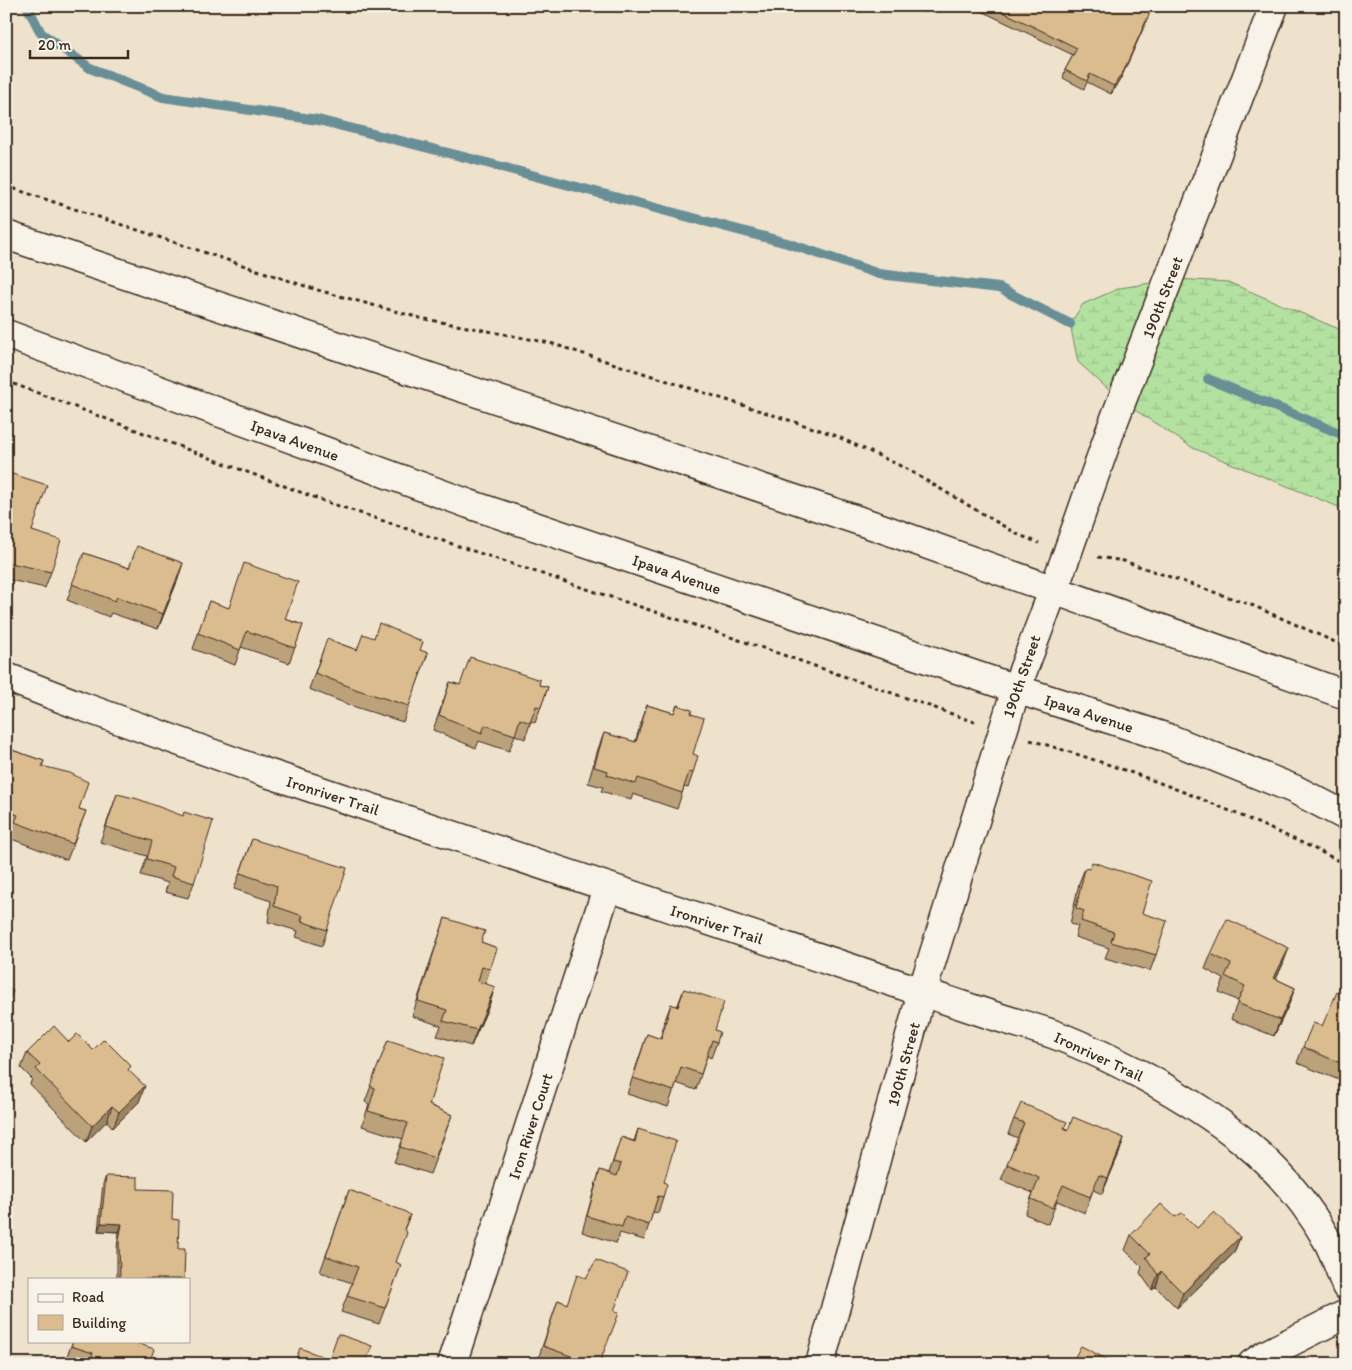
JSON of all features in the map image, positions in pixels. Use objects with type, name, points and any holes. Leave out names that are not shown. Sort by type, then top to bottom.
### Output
[{"type":"street","name":"190th Street","points":[[820,1364],[922,992],[1016,689],[1067,554],[1112,426],[1274,6]]},
{"type":"street","points":[[6,235],[881,528],[1346,695]]},
{"type":"street","name":"Ipava Avenue","points":[[6,334],[469,504],[1016,689],[1168,738],[1294,789],[1346,816]]},
{"type":"street","name":"Ironriver Trail","points":[[6,677],[262,771],[607,888],[1051,1034],[1108,1057],[1189,1101],[1226,1126],[1254,1150],[1289,1185],[1309,1212],[1327,1241],[1346,1286]]},
{"type":"street","name":"Iron River Court","points":[[452,1364],[607,888]]},
{"type":"street","points":[[1252,1364],[1267,1354],[1346,1314]]},
{"type":"path","points":[[6,186],[314,289],[420,318],[550,343],[832,434],[905,468],[1017,534],[1067,554],[1107,558],[1133,564],[1254,606],[1346,647]]},
{"type":"path","points":[[6,381],[324,501],[927,704],[1002,732],[1063,750],[1196,796],[1320,850],[1346,865]]},
{"type":"green space","points":[[1176,279],[1228,282],[1346,332],[1346,510],[1193,448],[1121,401],[1078,362],[1070,324],[1083,304],[1120,288]]},
{"type":"building","points":[[991,6],[1144,6],[1151,10],[1124,70],[1114,86],[1090,74],[1087,81],[1065,70],[1077,48]]},
{"type":"building","points":[[6,472],[47,485],[32,531],[61,540],[51,572],[6,562],[6,551],[9,542],[6,541]]},
{"type":"building","points":[[137,546],[183,563],[163,614],[117,597],[115,601],[72,584],[84,553],[129,568]]},
{"type":"building","points":[[244,563],[298,582],[285,619],[303,625],[295,648],[247,631],[240,650],[198,633],[209,601],[229,608]]},
{"type":"building","points":[[379,623],[423,642],[420,650],[428,653],[409,706],[358,690],[315,673],[327,639],[357,650],[363,634],[374,638]]},
{"type":"building","points":[[470,657],[540,680],[539,685],[548,687],[541,707],[536,706],[530,723],[520,719],[515,735],[485,725],[482,733],[439,715],[450,682],[460,685]]},
{"type":"building","points":[[647,705],[674,713],[677,705],[692,710],[691,714],[704,718],[693,754],[698,756],[693,773],[689,772],[682,793],[638,778],[636,784],[607,775],[608,771],[594,767],[604,733],[636,742]]},
{"type":"building","points":[[6,748],[44,761],[42,766],[70,773],[88,782],[79,809],[86,811],[73,844],[15,822],[18,815],[7,811],[13,792],[6,789]]},
{"type":"building","points":[[117,794],[138,799],[183,816],[184,812],[213,821],[194,883],[171,876],[174,867],[147,859],[152,841],[106,827]]},
{"type":"building","points":[[252,839],[347,868],[327,930],[301,921],[303,916],[274,906],[277,886],[240,873]]},
{"type":"building","points":[[1092,862],[1152,881],[1142,913],[1167,921],[1156,955],[1111,942],[1114,932],[1081,921],[1084,911],[1076,908],[1085,868],[1089,869]]},
{"type":"building","points":[[445,918],[485,931],[481,942],[497,948],[490,969],[482,967],[478,981],[495,987],[477,1030],[443,1021],[447,1010],[418,1001]]},
{"type":"building","points":[[1227,919],[1289,948],[1274,978],[1295,988],[1280,1020],[1237,1003],[1245,986],[1225,976],[1231,964],[1211,954]]},
{"type":"building","points":[[6,988],[13,991],[6,1007]]},
{"type":"building","points":[[684,989],[724,1002],[715,1030],[720,1032],[717,1042],[712,1040],[701,1074],[681,1067],[674,1091],[633,1078],[647,1034],[661,1039],[671,1004],[678,1007]]},
{"type":"building","points":[[1337,992],[1346,996],[1345,1065],[1303,1047],[1313,1023],[1322,1026]]},
{"type":"building","points":[[54,1026],[69,1042],[77,1034],[93,1050],[104,1039],[131,1066],[128,1070],[145,1086],[119,1112],[112,1106],[92,1126],[36,1069],[40,1065],[27,1053]]},
{"type":"building","points":[[388,1040],[444,1058],[429,1105],[452,1115],[435,1158],[400,1147],[408,1123],[368,1111],[375,1088],[370,1086]]},
{"type":"building","points":[[1021,1103],[1067,1122],[1064,1128],[1068,1130],[1073,1117],[1124,1138],[1108,1178],[1099,1175],[1090,1197],[1063,1185],[1053,1208],[1031,1199],[1039,1178],[1007,1164],[1024,1123],[1014,1119]]},
{"type":"building","points":[[638,1129],[676,1141],[664,1182],[667,1184],[663,1197],[658,1196],[649,1225],[625,1217],[622,1227],[587,1216],[600,1170],[617,1176],[621,1164],[613,1162],[621,1137],[635,1142]]},
{"type":"building","points":[[106,1176],[138,1177],[138,1189],[173,1190],[172,1219],[179,1220],[178,1249],[185,1249],[184,1278],[120,1278],[119,1240],[122,1224],[101,1223]]},
{"type":"building","points":[[349,1190],[410,1215],[404,1229],[407,1233],[396,1262],[401,1265],[385,1308],[347,1296],[358,1267],[326,1256]]},
{"type":"building","points":[[1161,1204],[1175,1217],[1182,1213],[1197,1228],[1214,1212],[1240,1237],[1183,1293],[1161,1271],[1158,1275],[1146,1257],[1150,1254],[1131,1235]]},
{"type":"building","points":[[596,1260],[628,1272],[614,1311],[619,1313],[599,1364],[593,1364],[543,1346],[558,1300],[567,1304],[577,1275],[586,1278]]},
{"type":"building","points":[[338,1334],[372,1346],[365,1364],[294,1364],[300,1348],[329,1359]]},
{"type":"building","points":[[73,1342],[134,1342],[154,1349],[149,1364],[90,1364],[93,1353],[71,1346]]},
{"type":"building","points":[[1081,1346],[1116,1364],[1071,1364]]},
{"type":"building","points":[[1047,1355],[1058,1364],[1042,1364]]},
{"type":"waterway","points":[[27,6],[41,33],[90,68],[163,97],[318,120],[787,243],[879,274],[999,288],[1070,324]]},
{"type":"waterway","points":[[1208,379],[1346,436]]}]
